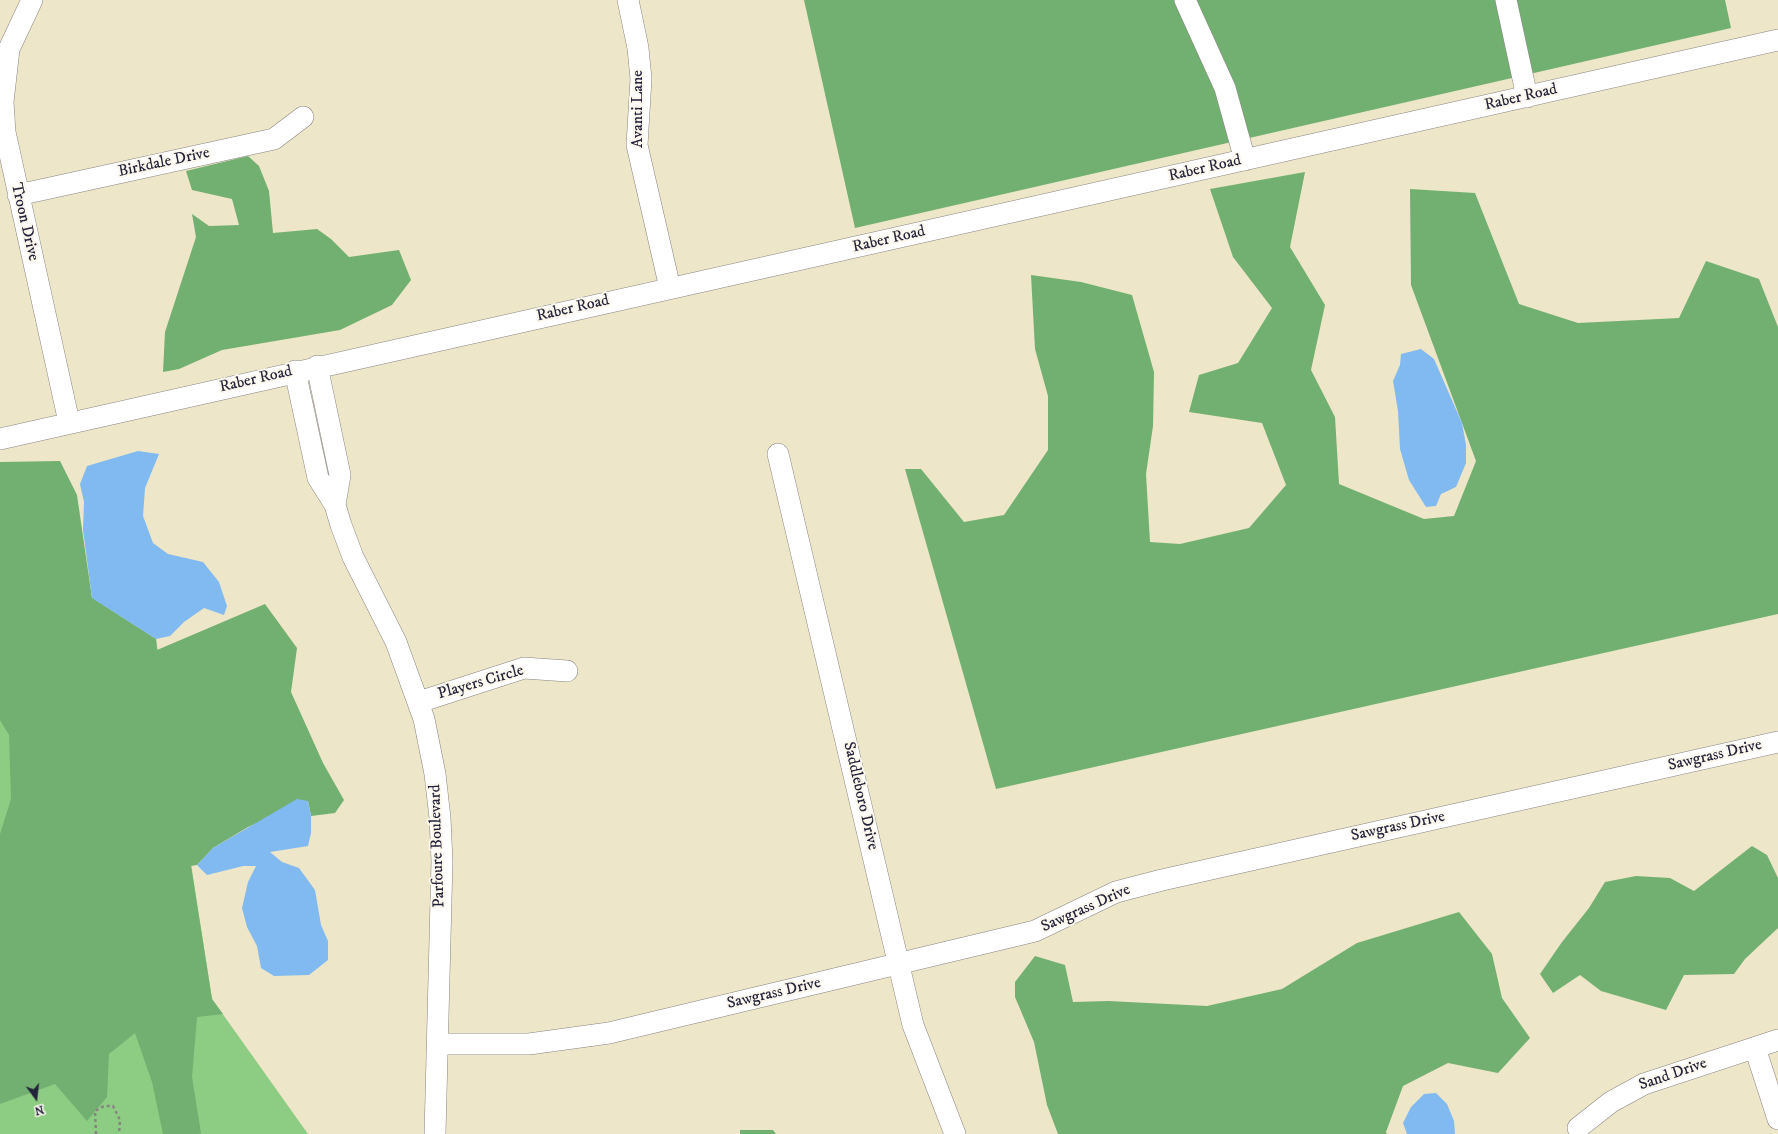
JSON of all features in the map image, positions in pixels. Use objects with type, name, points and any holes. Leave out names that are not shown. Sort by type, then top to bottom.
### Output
[{"type":"street","name":"Troon Drive","points":[[32,0],[4,48],[3,102],[5,132],[69,422]]},
{"type":"street","name":"Avanti Lane","points":[[628,0],[638,48],[641,79],[637,145],[670,288]]},
{"type":"street","points":[[1185,0],[1225,88],[1245,160]]},
{"type":"street","points":[[1506,0],[1527,97]]},
{"type":"street","name":"Raber Road","points":[[0,438],[1778,40]]},
{"type":"street","name":"Birkdale Drive","points":[[18,195],[274,139],[303,117]]},
{"type":"street","name":"Parfoure Boulevard","points":[[317,366],[340,475],[336,505]]},
{"type":"street","name":"Parfoure Boulevard","points":[[296,372],[318,478],[336,505],[341,525],[353,557],[396,642],[419,702],[435,774],[440,818],[442,861],[436,1134]]},
{"type":"street","name":"Saddleboro Drive","points":[[778,454],[913,1025],[955,1134]]},
{"type":"street","name":"Players Circle","points":[[419,702],[524,668],[567,671]]},
{"type":"street","name":"Sawgrass Drive","points":[[438,1044],[529,1044],[610,1033],[1035,931],[1116,892],[1162,880],[1778,742]]},
{"type":"street","name":"Sand Drive","points":[[1578,1128],[1610,1102],[1644,1084],[1778,1040]]},
{"type":"street","points":[[1755,1048],[1778,1119]]},
{"type":"path","points":[[96,1134],[95,1111],[104,1106],[113,1106],[120,1120],[119,1134]]},
{"type":"green space","points":[[804,0],[1725,0],[1731,28],[855,228]]},
{"type":"green space","points":[[248,156],[259,166],[269,191],[273,233],[317,229],[331,239],[349,257],[399,250],[411,280],[392,305],[340,330],[222,350],[179,369],[163,372],[165,332],[196,237],[192,214],[209,226],[239,225],[232,199],[192,190],[186,171]]},
{"type":"green space","points":[[1305,172],[1290,247],[1325,305],[1311,370],[1335,417],[1339,484],[1424,519],[1454,516],[1476,461],[1411,285],[1410,189],[1475,193],[1519,304],[1578,323],[1679,318],[1706,261],[1759,279],[1778,327],[1778,614],[996,789],[905,469],[921,469],[964,522],[1004,515],[1048,450],[1048,396],[1035,349],[1031,275],[1081,282],[1132,295],[1154,372],[1153,426],[1146,474],[1150,542],[1180,544],[1249,528],[1286,485],[1262,423],[1189,412],[1199,375],[1238,363],[1272,308],[1233,257],[1210,189]]},
{"type":"green space","points":[[60,461],[77,495],[92,598],[156,639],[157,650],[265,604],[297,648],[291,692],[323,763],[344,800],[335,813],[311,816],[308,801],[248,827],[213,848],[197,865],[191,866],[212,999],[223,1014],[197,1017],[192,1077],[201,1133],[199,1134],[163,1134],[152,1082],[135,1033],[109,1054],[107,1097],[87,1121],[55,1084],[0,1104],[0,834],[11,799],[9,735],[0,720],[0,462]]},
{"type":"green space","points":[[0,538],[156,639],[212,999],[308,1134],[0,1134]]},
{"type":"green space","points":[[1752,846],[1767,855],[1778,878],[1778,928],[1745,959],[1734,974],[1684,975],[1666,1010],[1601,991],[1580,975],[1553,993],[1540,974],[1562,942],[1589,908],[1605,882],[1636,876],[1670,878],[1694,891]]},
{"type":"green space","points":[[1459,912],[1492,954],[1502,998],[1530,1038],[1498,1073],[1448,1063],[1403,1086],[1386,1132],[1387,1134],[1058,1134],[1047,1105],[1034,1042],[1015,997],[1015,982],[1035,956],[1065,965],[1073,1002],[1108,1001],[1207,1006],[1282,989],[1357,943]]},
{"type":"green space","points":[[740,1130],[773,1130],[776,1134],[740,1134]]},
{"type":"water","points":[[1421,349],[1434,359],[1462,423],[1466,445],[1466,463],[1456,487],[1441,494],[1436,506],[1426,507],[1409,480],[1400,449],[1398,411],[1393,381],[1400,365],[1401,354]]},
{"type":"water","points":[[138,451],[159,454],[145,488],[143,516],[153,543],[168,554],[203,562],[219,582],[227,606],[224,615],[204,608],[184,622],[170,636],[156,639],[92,598],[83,530],[84,502],[80,484],[87,466]]},
{"type":"water","points":[[297,799],[308,801],[311,816],[311,833],[308,846],[270,852],[282,862],[299,868],[315,890],[321,925],[328,941],[328,960],[309,975],[274,976],[261,968],[257,946],[247,927],[242,908],[248,882],[256,866],[243,866],[207,875],[197,865],[213,848]]},
{"type":"water","points":[[1436,1093],[1447,1104],[1454,1121],[1455,1134],[1407,1134],[1403,1123],[1411,1107],[1424,1094]]}]
